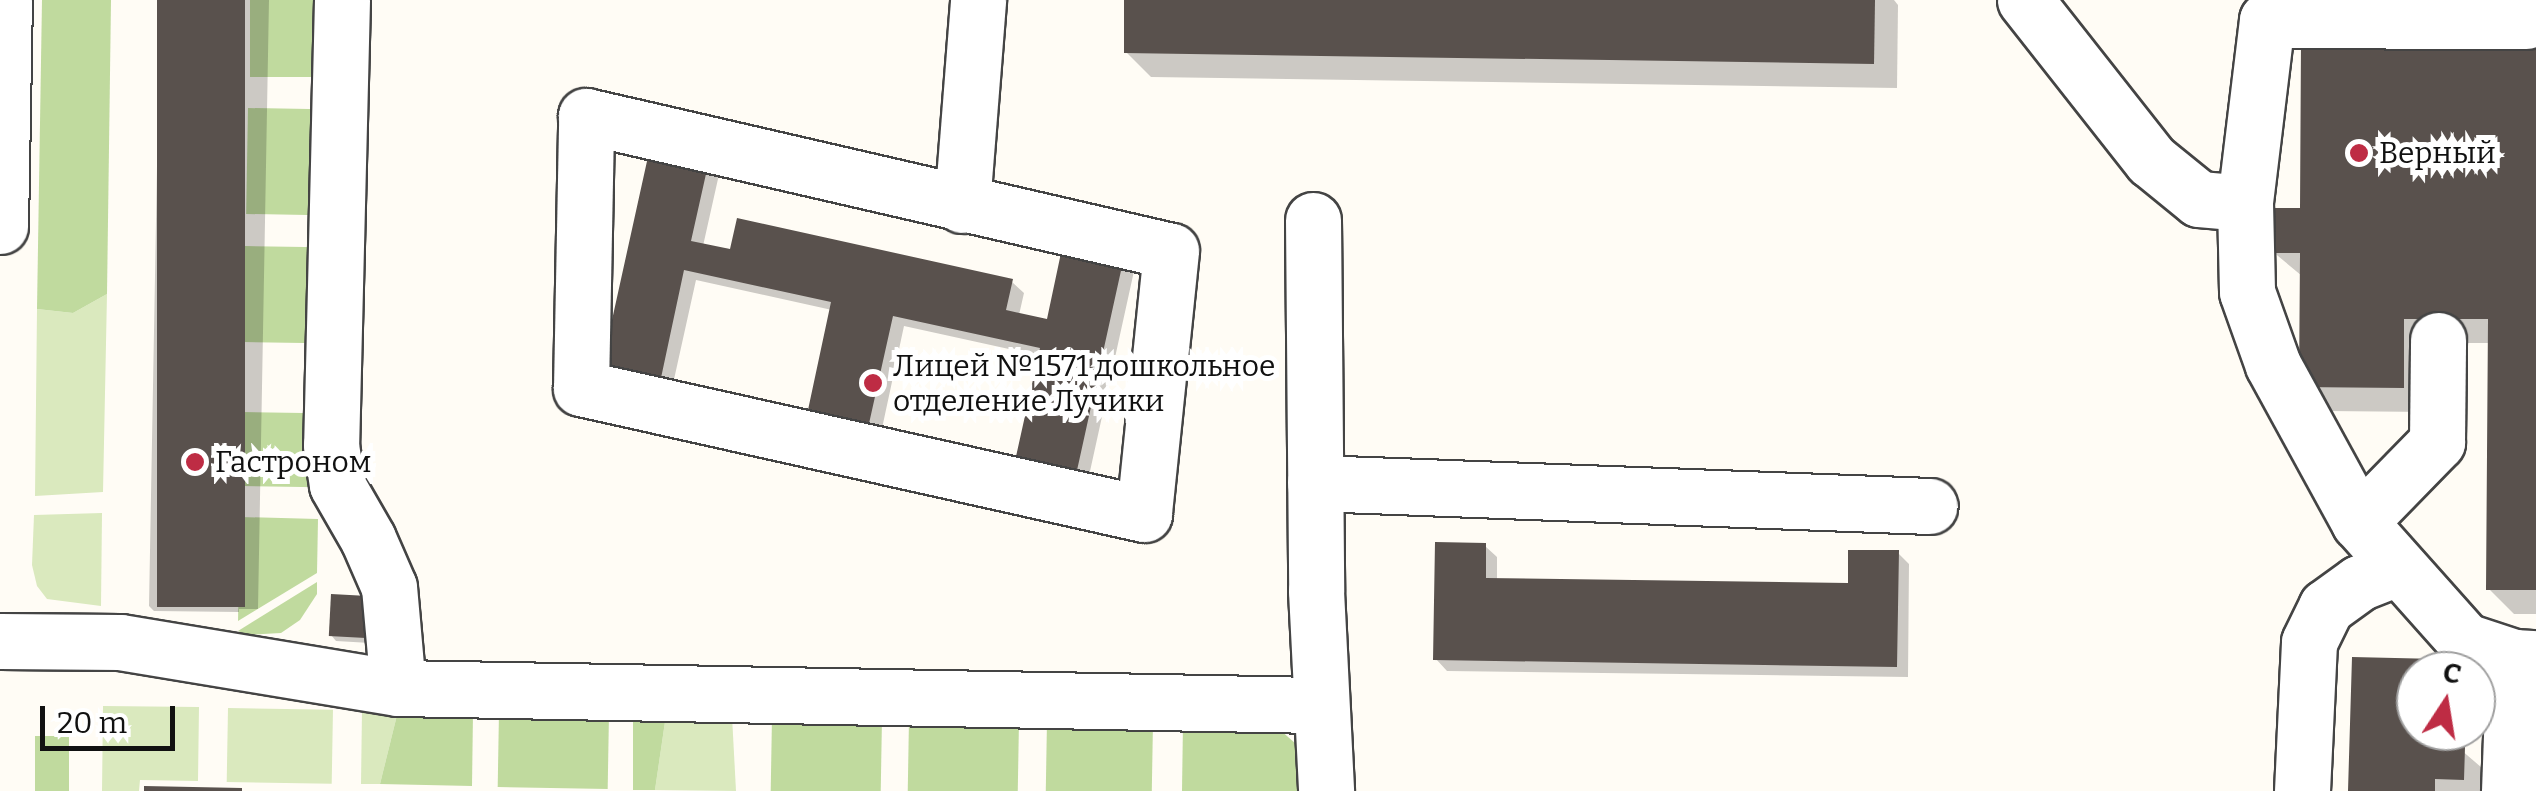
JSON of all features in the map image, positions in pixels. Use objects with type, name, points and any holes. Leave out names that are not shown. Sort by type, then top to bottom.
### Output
[{"type":"street","points":[[0,226],[4,0]]},
{"type":"street","points":[[342,0],[331,445],[337,486],[368,539],[389,587],[398,688]]},
{"type":"street","points":[[962,205],[978,0]]},
{"type":"street","points":[[2025,0],[2151,160],[2199,199],[2245,204]]},
{"type":"street","points":[[2509,791],[2525,658],[2464,642],[2360,522],[2273,365],[2247,292],[2245,204],[2268,20],[2526,21]]},
{"type":"street","points":[[586,116],[962,205],[1171,252],[1144,514],[581,388],[586,116]]},
{"type":"street","points":[[1313,220],[1320,705],[1326,791]]},
{"type":"street","points":[[2360,522],[2437,442],[2438,340]]},
{"type":"street","points":[[1315,483],[1930,506]]},
{"type":"street","points":[[2302,791],[2308,642],[2326,607],[2359,583],[2397,568]]},
{"type":"street","points":[[0,640],[120,642],[398,688],[1320,705]]},
{"type":"green space","points":[[42,0],[111,0],[107,294],[73,313],[37,309]]},
{"type":"green space","points":[[250,0],[325,0],[325,77],[250,77]]},
{"type":"green space","points":[[248,108],[323,109],[321,215],[246,214]]},
{"type":"green space","points":[[245,246],[322,247],[320,343],[243,342]]},
{"type":"green space","points":[[107,294],[103,492],[35,496],[37,309],[73,313]]},
{"type":"green space","points":[[242,412],[320,413],[319,487],[241,486]]},
{"type":"green space","points":[[102,513],[101,606],[47,599],[37,586],[32,565],[34,515]]},
{"type":"green space","points":[[240,517],[318,519],[317,573],[238,621]]},
{"type":"green space","points":[[317,582],[317,594],[300,620],[281,633],[247,635],[238,631]]},
{"type":"green space","points":[[103,706],[199,707],[198,781],[140,780],[139,791],[102,791]]},
{"type":"green space","points":[[228,708],[333,710],[332,784],[227,782]]},
{"type":"green space","points":[[362,710],[398,711],[380,784],[361,784]]},
{"type":"green space","points":[[398,711],[473,712],[472,786],[380,784]]},
{"type":"green space","points":[[499,712],[609,714],[608,789],[498,787]]},
{"type":"green space","points":[[633,715],[666,715],[655,790],[633,790]]},
{"type":"green space","points":[[666,715],[732,716],[736,791],[655,790]]},
{"type":"green space","points":[[772,717],[882,719],[881,791],[771,791]]},
{"type":"green space","points":[[909,719],[1019,721],[1018,791],[908,791]]},
{"type":"green space","points":[[1047,721],[1153,723],[1152,791],[1046,791]]},
{"type":"green space","points":[[1183,723],[1279,729],[1296,744],[1306,791],[1182,791]]},
{"type":"green space","points":[[35,736],[69,736],[69,791],[35,791]]},
{"type":"building","points":[[157,0],[245,0],[245,607],[157,607]]},
{"type":"building","points":[[1124,0],[1875,0],[1874,64],[1124,53]]},
{"type":"building","points":[[2301,41],[2536,43],[2536,590],[2486,590],[2488,319],[2404,319],[2404,388],[2299,387],[2300,253],[2270,253],[2270,208],[2300,208]]},
{"type":"building","points":[[651,143],[710,156],[691,241],[730,249],[737,218],[1013,279],[1006,310],[1047,319],[1065,234],[1126,248],[1074,484],[1013,470],[1040,348],[893,316],[866,437],[805,424],[831,302],[684,270],[658,392],[599,379]]},
{"type":"building","points":[[1435,542],[1486,543],[1486,578],[1848,583],[1848,550],[1899,550],[1897,667],[1433,660]]},
{"type":"building","points":[[331,594],[368,596],[366,638],[329,636]]},
{"type":"building","points":[[2352,657],[2396,658],[2396,751],[2465,751],[2464,780],[2435,779],[2435,791],[2348,791]]},
{"type":"building","points":[[144,786],[242,788],[242,791],[144,791]]},
{"type":"place","name":"Верный","points":[[2359,153]]},
{"type":"place","name":"Лицей №1571 дошкольное отделение Лучики","points":[[873,383]]},
{"type":"place","name":"Гастроном","points":[[195,462]]}]
